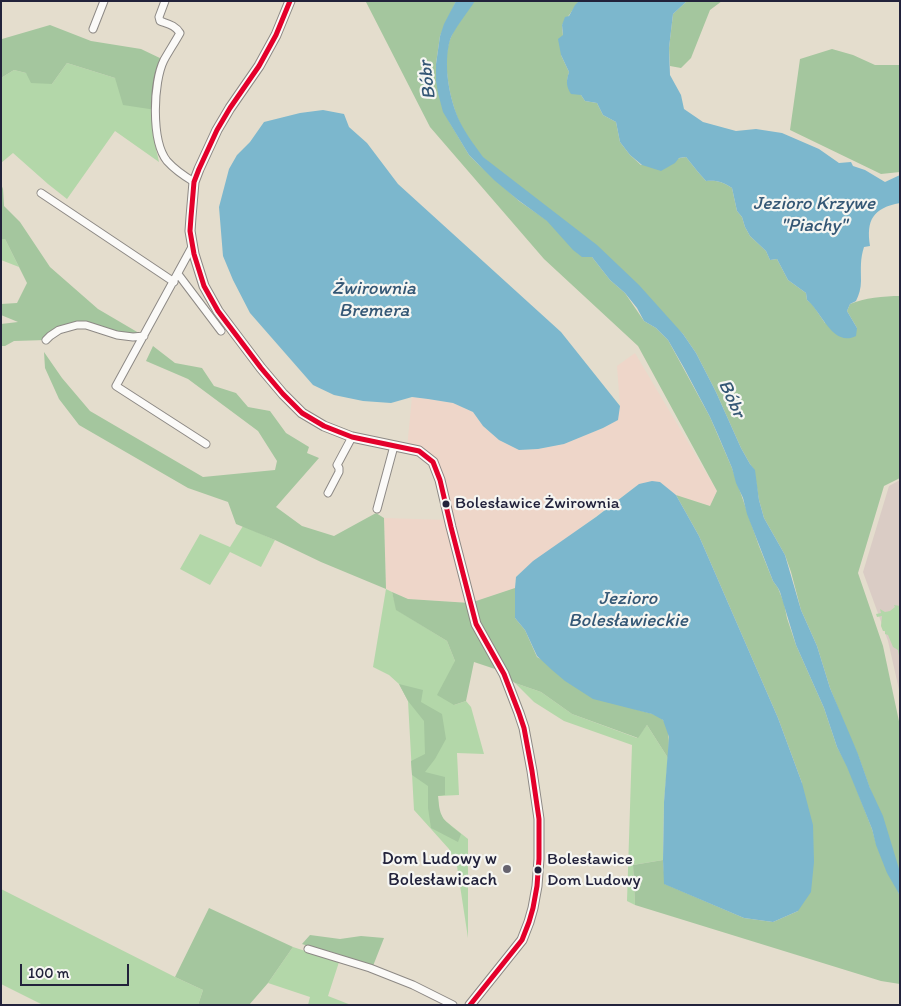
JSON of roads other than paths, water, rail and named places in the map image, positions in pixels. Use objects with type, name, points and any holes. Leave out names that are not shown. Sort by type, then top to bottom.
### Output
[{"type":"street","points":[[93,29],[104,1]]},
{"type":"street","points":[[165,1],[159,17],[160,21],[177,28],[180,33],[164,60],[160,72],[155,104],[158,142],[166,159],[177,171],[194,182]]},
{"type":"street","points":[[290,1],[276,35],[259,66],[217,130],[199,169],[192,195],[190,231],[192,247],[204,286],[218,310],[282,394],[302,413],[324,426],[352,437],[419,451],[433,462],[437,471],[476,624],[504,674],[520,713],[538,806],[540,834],[537,886],[529,922],[522,940],[470,1005]]},
{"type":"street","points":[[42,193],[174,282]]},
{"type":"street","points":[[192,247],[116,386],[206,444]]},
{"type":"street","points":[[178,274],[222,331]]},
{"type":"street","points":[[46,340],[59,330],[86,325],[117,334],[133,337],[144,336]]},
{"type":"street","points":[[328,493],[339,472],[337,465],[352,437]]},
{"type":"street","points":[[377,509],[394,446]]},
{"type":"street","points":[[308,949],[370,968],[413,985],[452,1005]]},
{"type":"water","points":[[456,1],[475,1],[450,40],[447,60],[448,81],[453,103],[460,122],[468,135],[483,157],[597,245],[639,285],[683,334],[696,353],[741,448],[755,470],[759,500],[764,518],[785,555],[801,610],[817,646],[830,688],[883,816],[900,872],[900,897],[887,873],[872,829],[837,747],[824,708],[796,645],[780,592],[773,581],[747,514],[732,468],[710,417],[668,340],[656,328],[644,321],[637,308],[625,293],[610,280],[592,257],[582,257],[573,250],[547,221],[494,180],[469,155],[443,112],[436,81],[436,64],[440,36]]},
{"type":"water","name":"Jezioro Krzywe \"Piachy\"","points":[[579,1],[687,1],[673,14],[669,48],[670,75],[681,95],[684,109],[703,122],[736,131],[756,129],[782,133],[819,149],[839,163],[851,162],[853,166],[865,170],[885,182],[900,175],[900,203],[883,208],[873,217],[869,229],[870,246],[864,247],[860,291],[856,301],[850,304],[847,311],[857,328],[856,336],[848,338],[834,333],[807,300],[806,293],[788,280],[777,259],[770,260],[766,251],[750,236],[745,227],[742,217],[737,211],[732,188],[720,182],[706,181],[686,157],[679,158],[675,163],[661,171],[642,165],[630,155],[620,142],[616,122],[603,115],[597,103],[585,101],[581,95],[571,94],[567,83],[569,72],[561,55],[558,39],[563,35],[562,25],[565,17],[569,16]]},
{"type":"water","name":"Żwirownia Bremera","points":[[323,110],[344,114],[349,127],[367,143],[398,184],[561,332],[620,406],[618,420],[564,444],[538,449],[519,450],[499,440],[483,426],[473,412],[453,403],[412,397],[391,403],[363,401],[334,395],[313,385],[250,313],[223,256],[219,207],[229,169],[237,155],[250,142],[264,122],[300,113]]},
{"type":"water","name":"Jezioro Bolesławieckie","points":[[652,481],[660,482],[676,495],[699,536],[778,718],[802,783],[813,825],[814,862],[811,892],[798,911],[773,922],[744,918],[664,884],[664,802],[669,737],[663,720],[652,714],[593,699],[565,681],[537,656],[525,630],[515,618],[516,577],[533,561],[639,484]]},
{"type":"place","name":"Bolesławice Żwirownia","points":[[446,504]]},
{"type":"place","name":"Dom Ludowy w Bolesławicach","points":[[507,869]]},
{"type":"place","name":"Bolesławice Dom Ludowy","points":[[538,870]]},
{"type":"water label","name":"Bóbr","points":[[428,80]]},
{"type":"water label","name":"Bóbr","points":[[731,399]]}]
